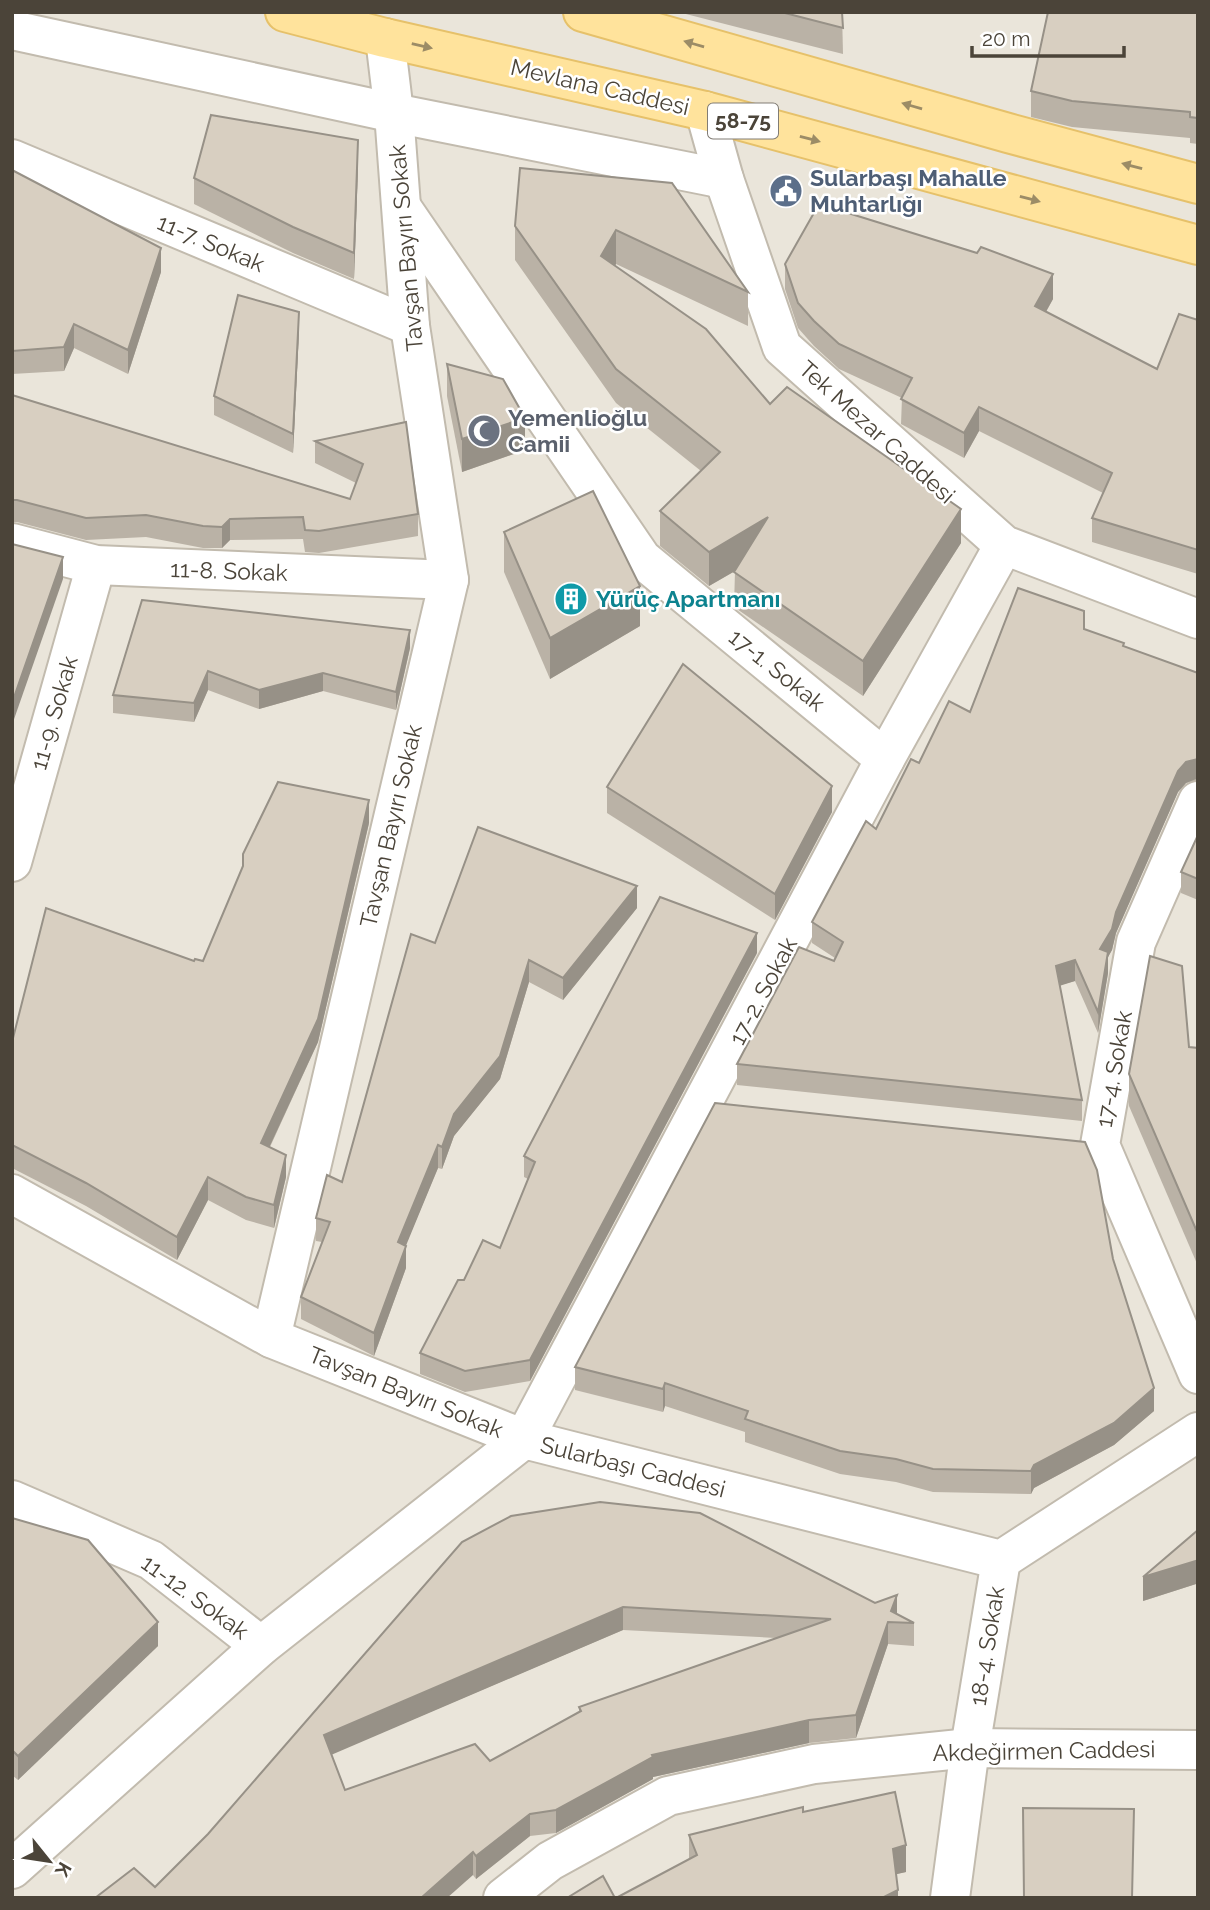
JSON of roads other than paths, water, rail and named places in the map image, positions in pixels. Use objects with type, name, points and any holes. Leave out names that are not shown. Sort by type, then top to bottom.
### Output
[{"type":"main road","name":"Mevlana Caddesi","points":[[285,12],[385,38],[705,111],[1198,245]]},
{"type":"main road","points":[[583,12],[1008,134],[1198,184]]},
{"type":"street","points":[[12,30],[394,113],[724,179]]},
{"type":"street","name":"Tavşan Bayırı Sokak","points":[[385,38],[394,113],[411,326],[449,580],[271,1338],[524,1439]]},
{"type":"street","name":"Tek Mezar Caddesi","points":[[705,111],[724,179],[782,347],[1004,545],[1198,618]]},
{"type":"street","name":"11-7. Sokak","points":[[12,159],[411,326]]},
{"type":"street","name":"17-1. Sokak","points":[[401,206],[642,559],[885,759]]},
{"type":"street","name":"11-8. Sokak","points":[[12,543],[96,565],[449,580]]},
{"type":"street","name":"17-2. Sokak","points":[[524,1439],[885,759],[1004,545]]},
{"type":"street","name":"11-9. Sokak","points":[[12,862],[96,565]]},
{"type":"street","name":"17-4. Sokak","points":[[1198,801],[1136,942],[1100,1144],[1198,1374]]},
{"type":"street","points":[[704,1103],[744,1107]]},
{"type":"street","points":[[1059,1140],[1100,1144]]},
{"type":"street","points":[[12,1194],[271,1338]]},
{"type":"street","points":[[1001,1560],[1198,1432]]},
{"type":"street","name":"Sularbaşı Caddesi","points":[[12,1869],[261,1646],[524,1439],[1001,1560]]},
{"type":"street","name":"11-12. Sokak","points":[[12,1500],[151,1560],[261,1646]]},
{"type":"street","name":"18-4. Sokak","points":[[950,1898],[970,1748],[1001,1560]]},
{"type":"street","name":"Akdeğirmen Caddesi","points":[[503,1898],[550,1861],[668,1796],[814,1763],[970,1748],[1198,1750]]},
{"type":"place","name":"Sularbaşı Mahalle Muhtarlığı","points":[[786,191]]},
{"type":"place","name":"Yemenlioğlu Camii","points":[[484,431]]},
{"type":"place","name":"Yürüç Apartmanı","points":[[571,599]]}]
